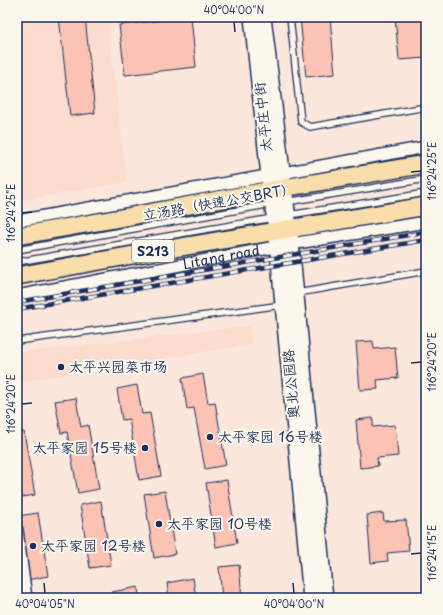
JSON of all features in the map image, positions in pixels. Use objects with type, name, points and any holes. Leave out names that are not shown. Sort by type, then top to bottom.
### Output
[{"type":"main road","name":"太平庄中街","points":[[252,17],[280,210]]},
{"type":"main road","name":"太平庄中街","points":[[263,17],[280,210]]},
{"type":"main road","name":"Litang road","points":[[17,276],[133,254],[426,164]]},
{"type":"main road","name":"Litang road","points":[[17,236],[126,217],[280,210],[426,206]]},
{"type":"main road","points":[[280,210],[292,300],[325,598]]},
{"type":"main road","name":"奥北公园路","points":[[292,300],[311,598]]},
{"type":"street","name":"Litang road","points":[[17,296],[280,210],[426,147]]},
{"type":"street","name":"Litang road","points":[[17,221],[280,210],[426,222]]},
{"type":"street","points":[[17,530],[26,598]]},
{"type":"lane","points":[[290,17],[301,122],[310,128],[426,107]]},
{"type":"lane","name":"立汤路（快速公交BRT）","points":[[17,262],[280,210],[426,179]]},
{"type":"lane","name":"立汤路（快速公交BRT）","points":[[17,250],[280,210],[426,193]]},
{"type":"lane","points":[[17,341],[292,300],[426,270]]},
{"type":"shaded area","points":[[17,17],[174,17],[108,25],[127,182],[17,201]]},
{"type":"shaded area","name":"太平兴园菜市场","points":[[249,326],[252,344],[17,382],[17,353]]},
{"type":"building","points":[[59,17],[85,17],[95,113],[70,116]]},
{"type":"building","points":[[191,17],[196,67],[125,75],[119,25]]},
{"type":"building","points":[[300,17],[330,17],[335,74],[306,77]]},
{"type":"building","points":[[395,17],[426,17],[426,58],[399,60]]},
{"type":"building","points":[[373,341],[374,349],[395,347],[398,378],[377,380],[378,389],[360,390],[356,342]]},
{"type":"building","name":"太平家园 16号楼","points":[[203,374],[208,403],[215,402],[226,465],[205,469],[194,408],[187,409],[182,378]]},
{"type":"building","name":"太平家园 15号楼","points":[[137,385],[142,414],[150,413],[161,476],[139,480],[129,419],[122,420],[117,389]]},
{"type":"building","points":[[76,398],[81,427],[88,425],[99,489],[78,493],[67,432],[61,433],[55,401]]},
{"type":"building","points":[[373,418],[373,427],[395,425],[398,456],[377,458],[378,466],[360,468],[356,420]]},
{"type":"building","points":[[24,432],[35,495],[17,498],[17,433]]},
{"type":"building","points":[[227,480],[237,543],[216,547],[206,483]]},
{"type":"building","name":"太平家园 10号楼","points":[[165,491],[175,554],[154,558],[144,494]]},
{"type":"building","points":[[101,501],[111,565],[90,568],[80,505]]},
{"type":"building","name":"太平家园 12号楼","points":[[38,513],[48,576],[27,580],[17,516]]},
{"type":"building","points":[[383,513],[384,521],[406,520],[409,551],[387,553],[388,561],[371,563],[367,515]]},
{"type":"building","points":[[239,565],[242,598],[222,598],[219,567]]},
{"type":"building","points":[[193,578],[196,598],[169,598],[167,583]]},
{"type":"building","points":[[138,587],[139,598],[113,598],[112,592]]},
{"type":"railway","points":[[17,302],[426,232]]},
{"type":"railway","points":[[17,309],[426,240]]},
{"type":"place","name":"太平兴园菜市场","points":[[61,367]]},
{"type":"place","name":"太平家园 16号楼","points":[[210,437]]},
{"type":"place","name":"太平家园 15号楼","points":[[145,448]]},
{"type":"place","name":"太平家园 10号楼","points":[[159,524]]},
{"type":"place","name":"太平家园 12号楼","points":[[33,546]]}]
